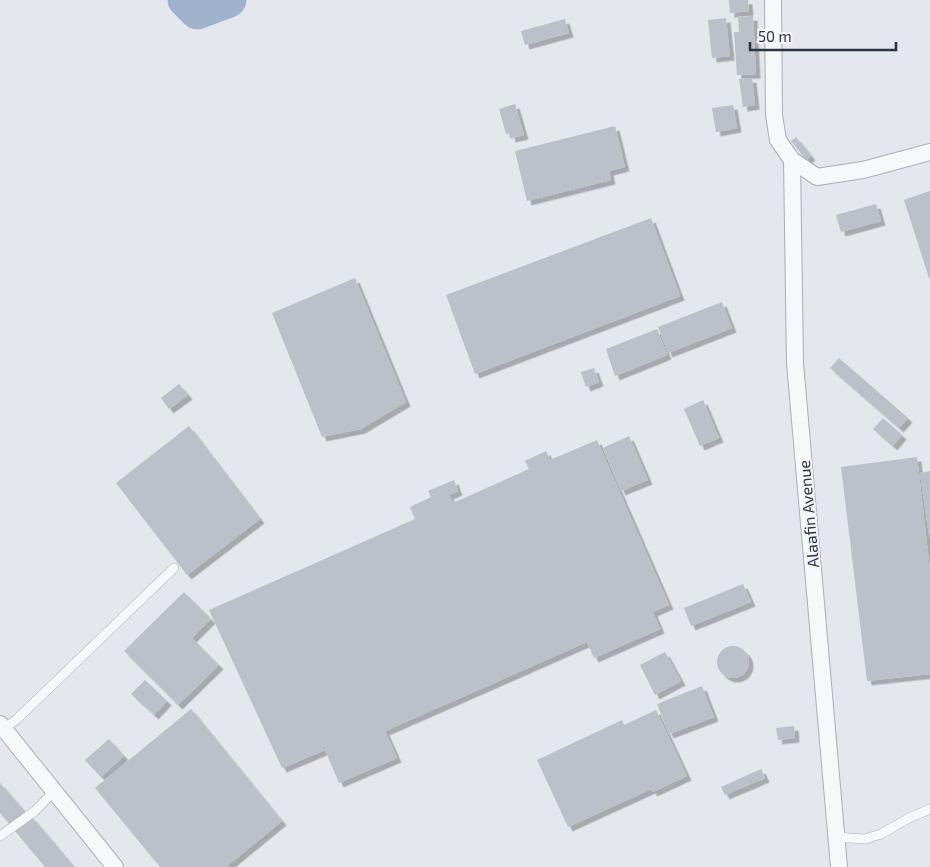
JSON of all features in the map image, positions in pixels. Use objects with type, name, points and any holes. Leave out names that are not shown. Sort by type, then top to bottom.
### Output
[{"type":"street","points":[[773,0],[774,115],[778,140],[792,160],[816,178],[863,170],[930,152]]},
{"type":"street","name":"Alaafin Avenue","points":[[792,160],[795,363],[839,867]]},
{"type":"street","points":[[2,726],[115,867]]},
{"type":"lane","points":[[2,726],[16,719],[174,568]]},
{"type":"lane","points":[[0,836],[35,811],[54,791]]},
{"type":"lane","points":[[836,837],[865,839],[882,834],[909,818],[930,809]]},
{"type":"building","points":[[729,0],[748,0],[749,11],[730,13]]},
{"type":"building","points":[[753,16],[756,74],[737,75],[734,32],[739,32],[738,17]]},
{"type":"building","points":[[726,18],[730,56],[712,58],[708,20]]},
{"type":"building","points":[[565,19],[569,33],[525,45],[521,31]]},
{"type":"building","points":[[752,78],[755,105],[743,107],[739,79]]},
{"type":"building","points":[[515,104],[524,135],[511,138],[510,133],[506,134],[499,109]]},
{"type":"building","points":[[733,105],[737,128],[716,132],[712,108]]},
{"type":"building","points":[[615,126],[625,167],[609,171],[611,180],[527,201],[515,151]]},
{"type":"building","points":[[796,137],[811,156],[806,160],[791,141]]},
{"type":"building","points":[[930,191],[930,281],[904,200]]},
{"type":"building","points":[[876,204],[881,221],[841,232],[836,215]]},
{"type":"building","points":[[651,218],[680,296],[475,374],[446,295]]},
{"type":"building","points":[[355,278],[406,402],[361,429],[322,437],[272,313]]},
{"type":"building","points":[[722,302],[732,328],[668,353],[658,327]]},
{"type":"building","points":[[657,329],[667,355],[615,376],[606,349]]},
{"type":"building","points":[[839,358],[908,418],[899,428],[830,368]]},
{"type":"building","points":[[594,368],[599,382],[586,387],[581,372]]},
{"type":"building","points":[[179,384],[188,395],[169,409],[161,398]]},
{"type":"building","points":[[703,400],[719,438],[700,446],[684,409]]},
{"type":"building","points":[[883,418],[902,435],[893,446],[873,429]]},
{"type":"building","points":[[189,426],[260,519],[187,575],[116,483]]},
{"type":"building","points":[[629,436],[648,480],[621,491],[603,448]]},
{"type":"building","points":[[597,440],[669,605],[653,612],[660,629],[594,658],[587,642],[385,731],[397,758],[339,783],[325,750],[282,768],[209,610],[415,519],[410,507],[431,497],[428,491],[454,480],[458,491],[449,495],[453,503],[529,469],[525,461],[546,451],[550,460]]},
{"type":"building","points":[[917,457],[930,571],[930,674],[867,681],[841,467]]},
{"type":"building","points":[[930,471],[930,535],[929,535],[920,473]]},
{"type":"building","points":[[743,584],[751,602],[691,626],[684,608]]},
{"type":"building","points":[[184,592],[211,619],[192,638],[219,665],[178,705],[124,651]]},
{"type":"building","points":[[733,646],[745,650],[749,662],[745,674],[733,678],[721,674],[717,662],[721,650]]},
{"type":"building","points":[[665,652],[681,681],[655,695],[640,665]]},
{"type":"building","points":[[145,680],[167,701],[154,715],[131,694]]},
{"type":"building","points":[[702,686],[714,717],[669,734],[657,704]]},
{"type":"building","points":[[191,709],[282,821],[226,867],[160,867],[95,788]]},
{"type":"building","points":[[656,710],[687,776],[653,792],[651,789],[568,827],[537,760],[622,720],[624,725]]},
{"type":"building","points":[[794,726],[795,738],[778,740],[776,728]]},
{"type":"building","points":[[109,739],[124,756],[101,777],[85,760]]},
{"type":"building","points":[[761,769],[765,778],[725,795],[721,787]]},
{"type":"building","points":[[0,783],[26,813],[11,826],[0,813]]},
{"type":"building","points":[[32,817],[74,867],[45,867],[15,831]]},
{"type":"waterway","points":[[185,0],[197,12],[229,0]]}]
